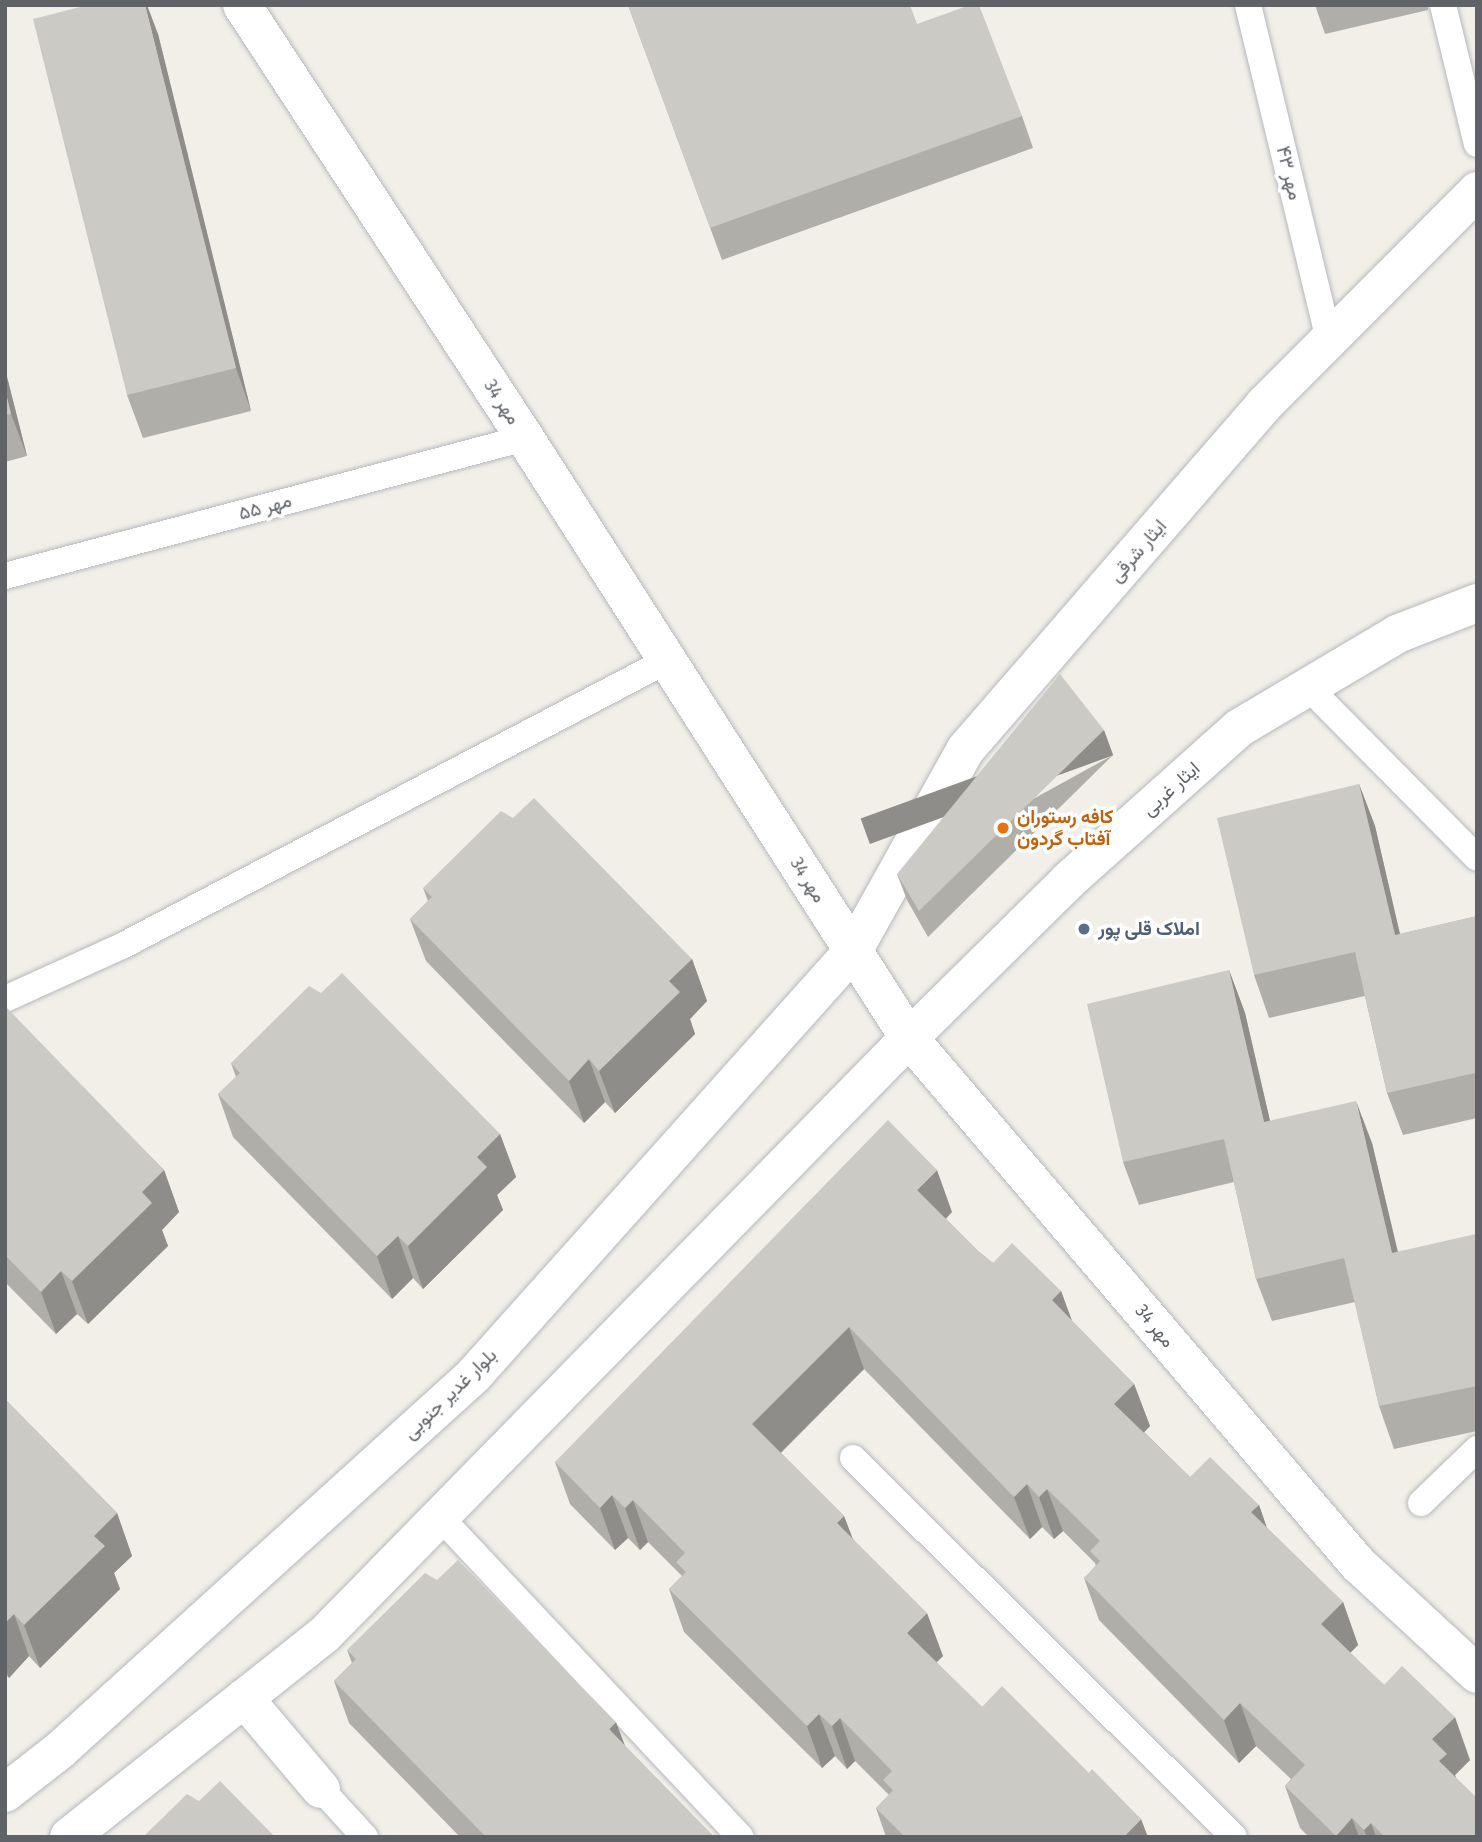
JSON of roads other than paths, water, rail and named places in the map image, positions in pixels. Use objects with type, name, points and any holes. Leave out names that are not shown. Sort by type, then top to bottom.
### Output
[{"type":"street","name":"مهر 34","points":[[242,5],[526,438],[909,1038],[1358,1564],[1477,1674]]},
{"type":"street","name":"ایثار شرقی","points":[[853,951],[965,750],[1265,404],[1477,191]]},
{"type":"street","name":"ایثار غربی","points":[[909,1038],[1068,881],[1239,728],[1397,634],[1477,603]]},
{"type":"street","name":"بلوار غدیر جنوبی","points":[[5,1793],[59,1751],[473,1376],[853,951]]},
{"type":"street","points":[[69,1837],[324,1635],[909,1038]]},
{"type":"street","points":[[244,1698],[321,1789]]},
{"type":"lane","name":"مهر ۴۳","points":[[1248,5],[1329,340]]},
{"type":"lane","points":[[1443,5],[1477,144]]},
{"type":"lane","name":"مهر ۵۵","points":[[5,576],[526,438]]},
{"type":"lane","points":[[5,999],[122,946],[668,660]]},
{"type":"lane","points":[[1308,687],[1477,858]]},
{"type":"lane","points":[[1421,1503],[1477,1449]]},
{"type":"lane","points":[[853,1458],[1234,1837]]},
{"type":"lane","points":[[440,1517],[740,1837]]},
{"type":"lane","points":[[321,1789],[365,1837]]},
{"type":"place","name":"کافه رستوران آفتاب گردون","points":[[1003,828]]},
{"type":"place","name":"املاک قلی پور","points":[[1084,929]]}]
